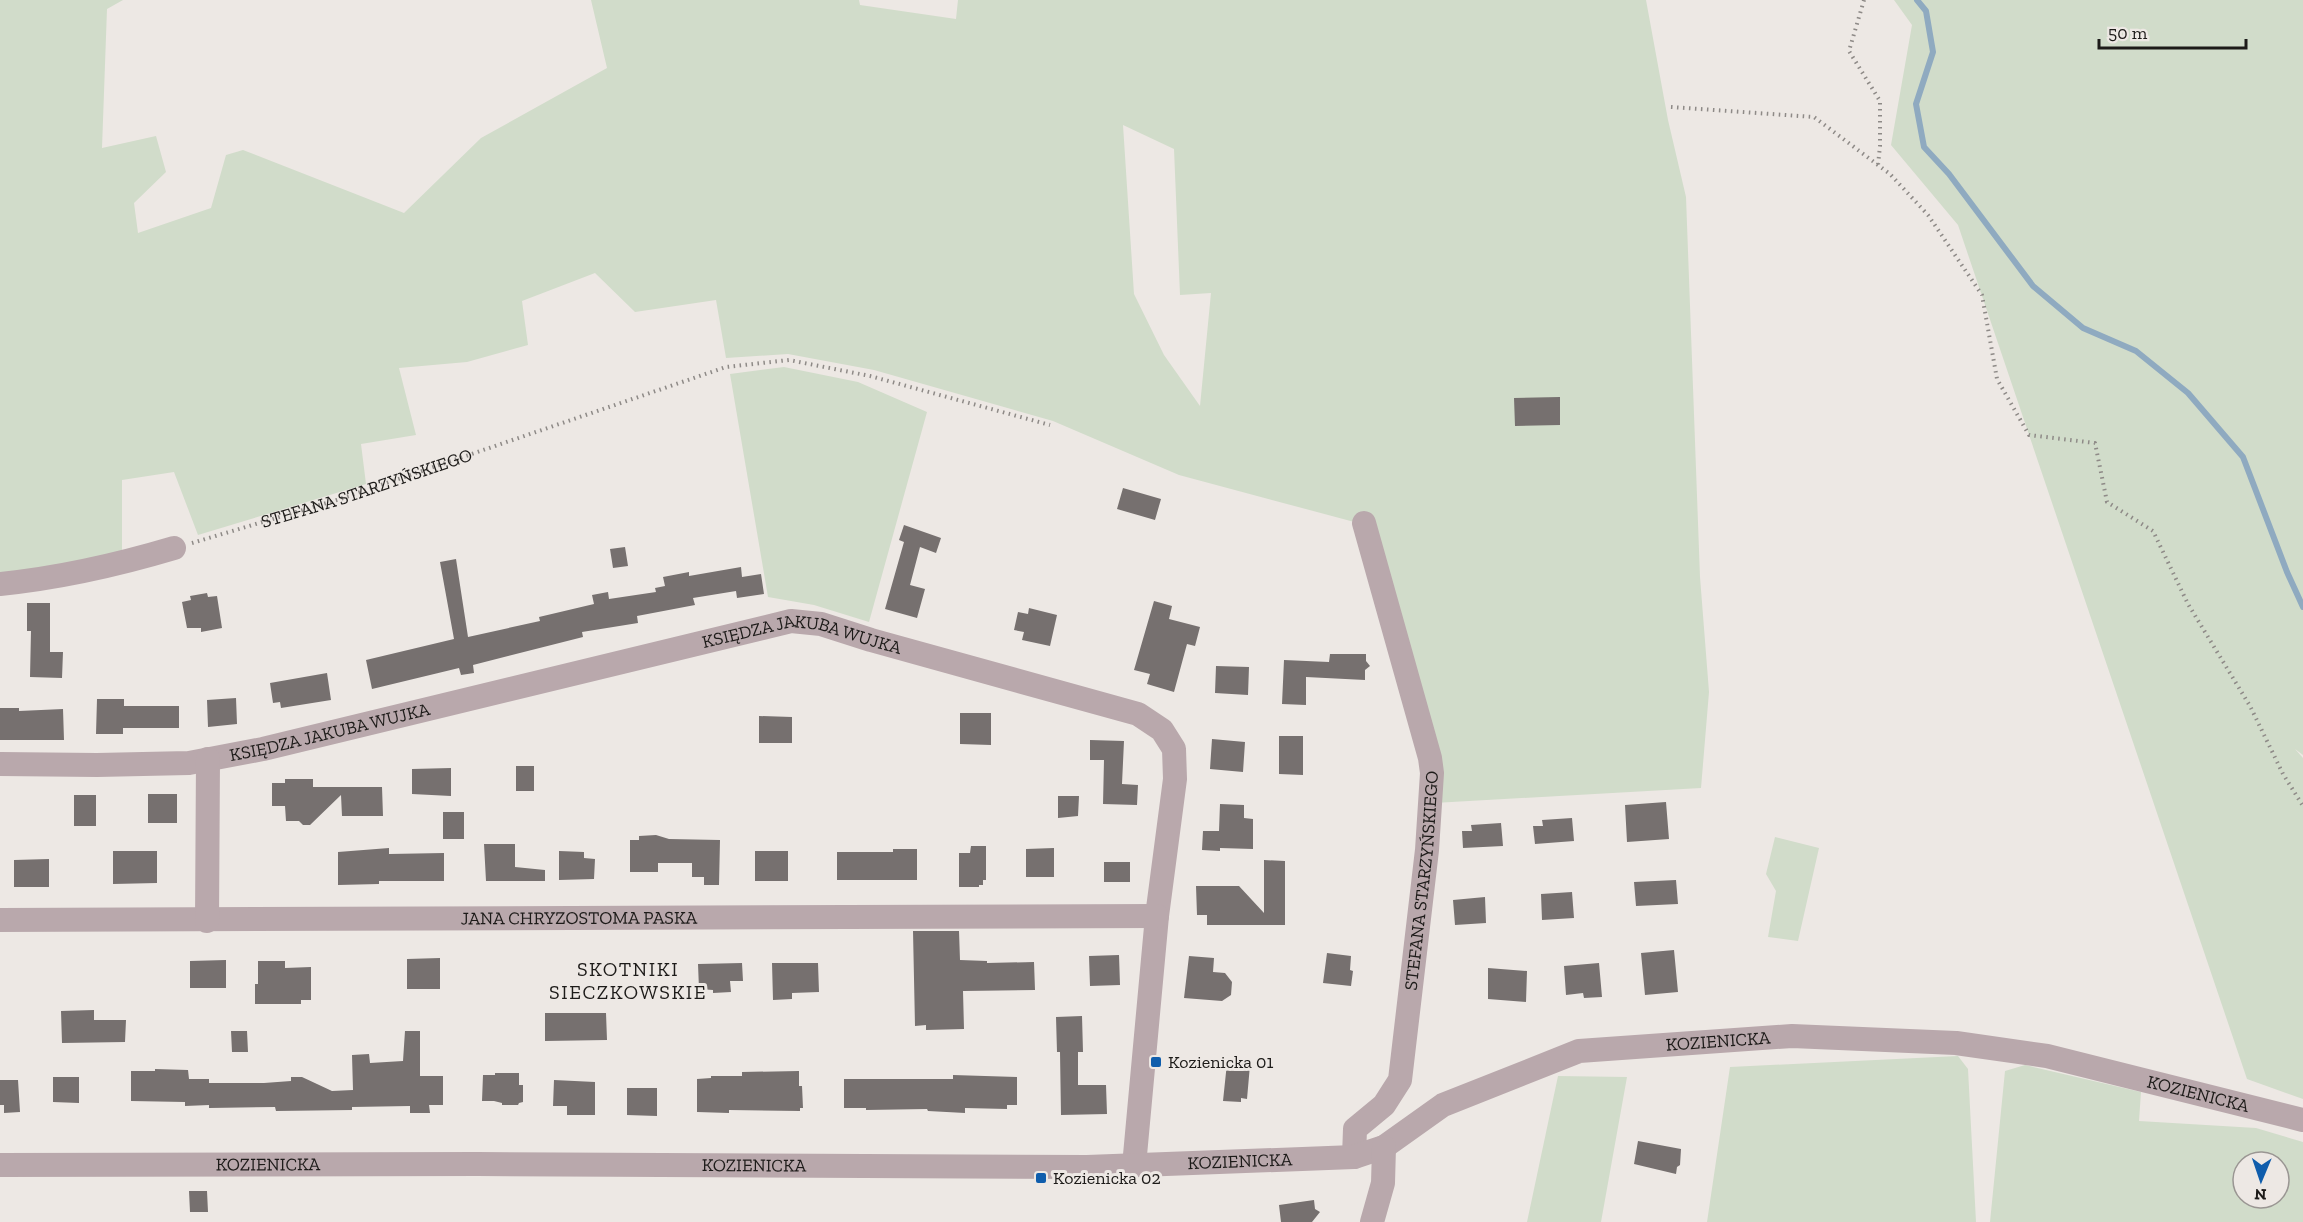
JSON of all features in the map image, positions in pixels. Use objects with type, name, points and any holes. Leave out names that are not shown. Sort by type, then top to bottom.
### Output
[{"type":"street","name":"STEFANA STARZYŃSKIEGO","points":[[1354,1157],[1355,1129],[1384,1105],[1400,1080],[1426,850],[1432,773],[1430,758],[1364,523]]},
{"type":"street","points":[[0,584],[39,580],[128,562],[174,548]]},
{"type":"street","name":"KSIĘDZA JAKUBA WUJKA","points":[[0,764],[189,763],[263,749],[791,621],[821,624],[1138,714],[1162,730],[1174,749],[1175,779],[1157,916],[1134,1166]]},
{"type":"street","points":[[207,921],[208,759]]},
{"type":"street","name":"JANA CHRYZOSTOMA PASKA","points":[[0,920],[1157,916]]},
{"type":"street","name":"KOZIENICKA","points":[[0,1165],[1134,1166],[1354,1157],[1384,1147],[1443,1105],[1579,1051],[1792,1036],[1956,1043],[2047,1056],[2303,1120]]},
{"type":"street","points":[[1372,1222],[1383,1183],[1384,1147]]},
{"type":"path","points":[[1864,0],[1849,51],[1880,101],[1878,166]]},
{"type":"path","points":[[1671,107],[1814,117],[1890,174],[1928,215],[1982,296],[1997,379],[2029,435],[2095,443],[2107,502],[2153,531],[2188,604],[2250,706],[2283,774],[2303,806]]},
{"type":"path","name":"STEFANA STARZYŃSKIEGO","points":[[174,548],[340,499],[726,367],[789,360],[870,376],[1050,425]]},
{"type":"green space","points":[[0,0],[123,0],[107,9],[102,148],[156,136],[166,172],[134,203],[138,233],[211,208],[226,155],[243,150],[404,213],[481,138],[607,68],[591,0],[859,0],[860,5],[956,19],[958,0],[1646,0],[1668,120],[1686,197],[1700,577],[1709,692],[1701,788],[1434,803],[1358,523],[1179,475],[1053,421],[874,370],[788,354],[726,358],[716,300],[635,312],[595,273],[522,301],[528,345],[467,362],[399,368],[416,435],[361,444],[366,484],[198,535],[174,472],[122,480],[122,555],[0,577]],"holes":[[[1123,125],[1174,149],[1180,295],[1211,293],[1200,406],[1164,355],[1134,294]]]},
{"type":"green space","points":[[1894,0],[2303,0],[2303,755],[2295,749],[2303,758],[2303,1099],[2247,1079],[1958,225],[1891,145],[1912,25]]},
{"type":"green space","points":[[784,367],[858,382],[927,412],[869,622],[814,605],[768,597],[730,374]]},
{"type":"green space","points":[[1775,837],[1819,848],[1798,941],[1768,937],[1776,891],[1766,874]]},
{"type":"green space","points":[[1958,1056],[1968,1069],[1976,1222],[1707,1222],[1730,1067]]},
{"type":"green space","points":[[2025,1065],[2141,1092],[2139,1121],[2256,1128],[2303,1142],[2303,1222],[1990,1222],[2005,1071]]},
{"type":"green space","points":[[1558,1076],[1627,1077],[1601,1222],[1527,1222]]},
{"type":"building","points":[[1560,397],[1560,425],[1515,426],[1514,398]]},
{"type":"building","points":[[1123,488],[1161,499],[1155,520],[1117,509]]},
{"type":"building","points":[[904,525],[941,538],[936,553],[920,547],[910,585],[925,589],[917,618],[885,609],[904,542],[899,540]]},
{"type":"building","points":[[625,547],[628,566],[613,568],[610,549]]},
{"type":"building","points":[[456,559],[468,637],[540,621],[539,617],[594,604],[592,595],[608,592],[609,599],[656,592],[655,588],[665,586],[663,577],[689,572],[689,576],[741,567],[742,577],[761,574],[764,594],[737,598],[736,591],[693,598],[695,605],[637,616],[638,623],[582,632],[583,637],[473,665],[474,673],[461,675],[459,668],[372,689],[366,660],[454,639],[440,562]]},
{"type":"building","points":[[207,593],[208,597],[217,596],[222,628],[201,632],[201,628],[187,628],[182,602],[191,600],[190,596]]},
{"type":"building","points":[[1154,601],[1172,606],[1169,619],[1200,627],[1195,646],[1187,644],[1174,692],[1147,684],[1150,674],[1134,670]]},
{"type":"building","points":[[27,603],[50,603],[50,652],[63,652],[62,678],[30,677],[31,631],[27,631]]},
{"type":"building","points":[[1029,608],[1057,615],[1050,646],[1022,640],[1024,632],[1014,630],[1018,612],[1028,614]]},
{"type":"building","points":[[1330,654],[1366,654],[1366,661],[1370,666],[1365,670],[1365,680],[1306,677],[1306,705],[1282,704],[1284,660],[1329,662]]},
{"type":"building","points":[[1216,666],[1249,667],[1248,695],[1215,693]]},
{"type":"building","points":[[327,673],[331,700],[281,708],[280,702],[273,703],[270,683]]},
{"type":"building","points":[[236,698],[237,724],[208,727],[207,700]]},
{"type":"building","points":[[97,699],[124,699],[124,706],[179,706],[179,728],[123,728],[123,734],[96,734]]},
{"type":"building","points":[[0,708],[19,708],[19,711],[63,709],[64,740],[0,740]]},
{"type":"building","points":[[960,713],[991,713],[991,745],[960,744]]},
{"type":"building","points":[[759,716],[792,717],[792,743],[759,743]]},
{"type":"building","points":[[1279,736],[1303,736],[1303,775],[1279,774]]},
{"type":"building","points":[[1212,739],[1245,742],[1243,772],[1210,769]]},
{"type":"building","points":[[1090,740],[1124,741],[1122,784],[1138,785],[1137,805],[1103,804],[1104,760],[1090,760]]},
{"type":"building","points":[[516,766],[534,766],[534,791],[516,791]]},
{"type":"building","points":[[451,768],[451,796],[412,794],[412,769]]},
{"type":"building","points":[[285,779],[313,779],[313,787],[382,787],[383,816],[342,816],[341,795],[310,825],[303,825],[299,821],[286,821],[285,806],[272,806],[272,783],[285,783]]},
{"type":"building","points":[[148,794],[177,794],[177,823],[148,823]]},
{"type":"building","points":[[74,795],[96,795],[96,826],[74,826]]},
{"type":"building","points":[[1058,796],[1079,796],[1078,816],[1058,818]]},
{"type":"building","points":[[1666,802],[1669,839],[1627,842],[1625,805]]},
{"type":"building","points":[[1220,804],[1244,805],[1244,818],[1253,819],[1253,849],[1202,850],[1203,831],[1219,831]]},
{"type":"building","points":[[443,812],[464,812],[464,839],[443,839]]},
{"type":"building","points":[[1572,818],[1574,841],[1535,844],[1533,826],[1543,826],[1542,820]]},
{"type":"building","points":[[1501,823],[1503,846],[1463,848],[1462,831],[1472,831],[1471,825]]},
{"type":"building","points":[[656,835],[669,839],[720,840],[719,885],[704,885],[704,877],[692,877],[692,863],[658,863],[658,872],[630,872],[630,840],[639,840],[639,836]]},
{"type":"building","points":[[484,844],[515,844],[515,867],[545,870],[545,881],[486,881]]},
{"type":"building","points":[[971,846],[986,846],[986,880],[983,880],[983,885],[979,887],[959,887],[959,853],[970,853]]},
{"type":"building","points":[[389,848],[389,854],[444,853],[444,881],[379,881],[379,884],[338,885],[338,852]]},
{"type":"building","points":[[1054,848],[1054,877],[1026,877],[1026,849]]},
{"type":"building","points":[[893,849],[917,849],[917,880],[837,880],[837,852],[893,852]]},
{"type":"building","points":[[113,851],[157,851],[157,883],[113,884]]},
{"type":"building","points":[[559,851],[584,852],[584,858],[595,859],[594,879],[559,880]]},
{"type":"building","points":[[755,851],[788,851],[788,881],[755,881]]},
{"type":"building","points":[[49,859],[49,887],[14,887],[14,860]]},
{"type":"building","points":[[1264,860],[1285,861],[1285,925],[1207,925],[1207,915],[1197,915],[1196,886],[1239,886],[1264,913]]},
{"type":"building","points":[[1104,862],[1130,862],[1130,882],[1104,882]]},
{"type":"building","points":[[1676,880],[1678,904],[1636,906],[1634,882]]},
{"type":"building","points":[[1572,892],[1574,918],[1542,920],[1541,894]]},
{"type":"building","points":[[1485,897],[1486,923],[1455,925],[1453,900]]},
{"type":"building","points":[[913,931],[959,931],[960,960],[987,961],[987,963],[1034,962],[1035,990],[963,991],[964,1029],[926,1030],[926,1025],[915,1026]]},
{"type":"building","points":[[1674,950],[1678,992],[1645,995],[1641,953]]},
{"type":"building","points":[[1327,953],[1351,956],[1350,970],[1353,971],[1351,986],[1323,983]]},
{"type":"building","points":[[1119,955],[1120,985],[1090,986],[1089,956]]},
{"type":"building","points":[[1189,956],[1214,958],[1213,972],[1225,973],[1232,982],[1231,995],[1222,1001],[1184,998]]},
{"type":"building","points":[[440,958],[440,989],[407,989],[407,959]]},
{"type":"building","points":[[226,960],[226,988],[190,988],[190,961]]},
{"type":"building","points":[[258,961],[285,961],[285,968],[311,967],[311,1000],[301,1000],[301,1004],[255,1004]]},
{"type":"building","points":[[742,963],[743,981],[730,981],[731,992],[713,993],[713,990],[699,989],[698,964]]},
{"type":"building","points":[[772,963],[818,963],[819,992],[792,993],[792,999],[773,1000]]},
{"type":"building","points":[[1599,963],[1602,997],[1584,998],[1583,993],[1566,995],[1564,966]]},
{"type":"building","points":[[1488,968],[1527,971],[1526,1002],[1488,999]]},
{"type":"building","points":[[94,1010],[94,1020],[126,1020],[125,1042],[62,1043],[61,1011]]},
{"type":"building","points":[[545,1013],[606,1013],[607,1040],[545,1041]]},
{"type":"building","points":[[1082,1016],[1083,1052],[1078,1052],[1078,1085],[1106,1085],[1107,1114],[1061,1115],[1060,1052],[1057,1052],[1056,1017]]},
{"type":"building","points":[[231,1031],[247,1031],[248,1052],[232,1052]]},
{"type":"building","points":[[405,1031],[420,1031],[420,1076],[443,1076],[443,1105],[429,1105],[430,1113],[410,1113],[410,1106],[352,1107],[352,1110],[276,1111],[275,1107],[209,1108],[209,1105],[185,1106],[185,1102],[131,1101],[131,1071],[155,1071],[155,1069],[188,1070],[189,1079],[209,1079],[209,1083],[264,1083],[291,1081],[291,1077],[302,1077],[332,1091],[353,1090],[352,1055],[369,1054],[370,1063],[403,1061]]},
{"type":"building","points":[[1227,1063],[1250,1065],[1247,1099],[1241,1098],[1241,1102],[1223,1101]]},
{"type":"building","points":[[799,1071],[803,1108],[800,1108],[800,1111],[697,1112],[697,1079],[711,1078],[711,1076],[742,1076],[742,1072]]},
{"type":"building","points":[[495,1073],[519,1073],[519,1085],[523,1085],[523,1102],[518,1105],[502,1105],[494,1101],[482,1101],[483,1075],[495,1075]]},
{"type":"building","points":[[953,1075],[1017,1077],[1017,1105],[1007,1105],[1007,1109],[965,1108],[965,1113],[928,1111],[927,1109],[844,1108],[844,1079],[953,1079]]},
{"type":"building","points":[[53,1077],[79,1077],[79,1103],[53,1102]]},
{"type":"building","points":[[0,1080],[18,1080],[20,1112],[4,1113],[4,1105],[0,1105]]},
{"type":"building","points":[[554,1080],[595,1082],[595,1115],[567,1115],[567,1106],[553,1106]]},
{"type":"building","points":[[627,1088],[657,1088],[657,1116],[627,1115]]},
{"type":"building","points":[[1638,1141],[1681,1149],[1680,1165],[1677,1167],[1676,1174],[1634,1164]]},
{"type":"building","points":[[189,1191],[207,1191],[208,1212],[190,1212]]},
{"type":"building","points":[[1314,1200],[1315,1209],[1320,1212],[1312,1222],[1281,1222],[1279,1205]]},
{"type":"waterway","points":[[1917,0],[1926,11],[1933,52],[1916,104],[1924,147],[1949,174],[2033,286],[2083,328],[2136,351],[2188,393],[2243,457],[2287,572],[2303,607]]},
{"type":"place","name":"Kozienicka 01","points":[[1156,1062]]},
{"type":"place","name":"Kozienicka 02","points":[[1041,1178]]},
{"type":"district","name":"SKOTNIKI SIECZKOWSKIE","points":[[628,980]]}]
